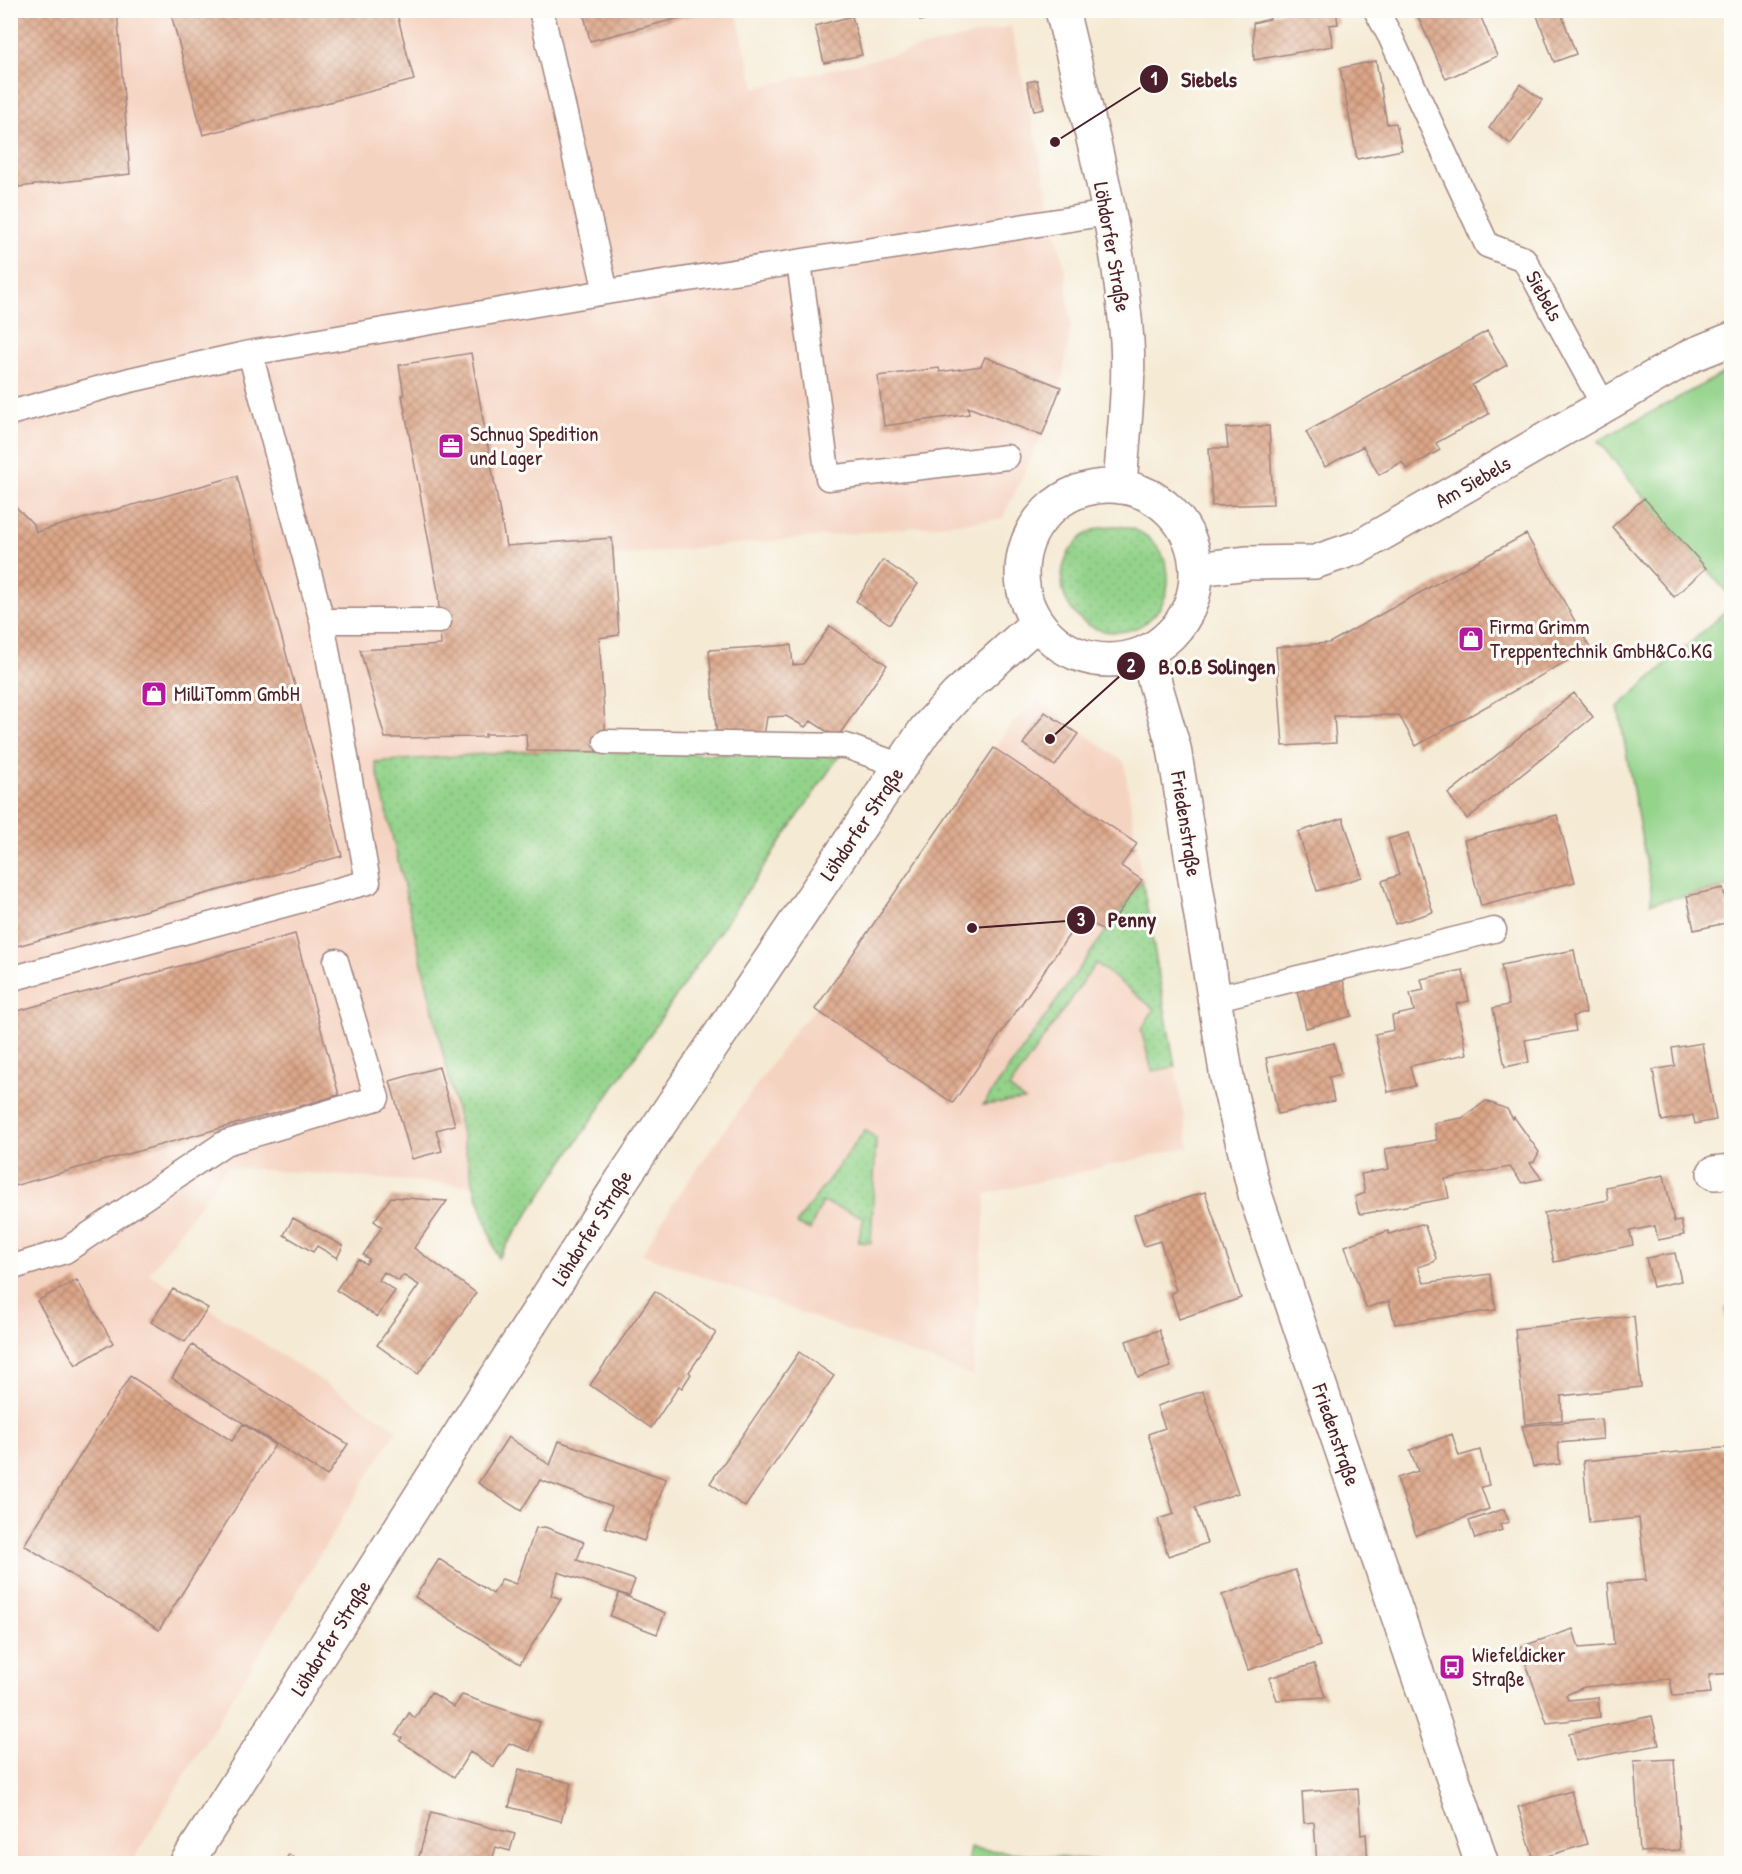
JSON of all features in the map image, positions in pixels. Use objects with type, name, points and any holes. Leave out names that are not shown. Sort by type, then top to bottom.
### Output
[{"type":"main road","name":"Löhdorfer Straße","points":[[1062,10],[1108,213],[1127,342],[1128,394],[1120,487]]},
{"type":"main road","name":"Am Siebels","points":[[1197,569],[1248,563],[1315,562],[1338,555],[1386,533],[1692,355],[1731,339]]},
{"type":"main road","points":[[1107,486],[1120,487],[1149,496],[1173,515],[1190,541],[1197,569],[1196,589],[1173,632],[1146,652],[1117,660],[1086,657],[1058,645],[1037,623],[1025,597],[1022,569],[1028,541],[1042,517],[1052,507],[1091,488],[1107,486]]},
{"type":"main road","name":"Löhdorfer Straße","points":[[186,1863],[622,1180],[925,730],[957,695],[1037,623]]},
{"type":"main road","name":"Friedenstraße","points":[[1146,652],[1174,748],[1213,999],[1233,1108],[1255,1194],[1482,1863]]},
{"type":"lane","points":[[541,10],[606,292]]},
{"type":"lane","name":"Siebels","points":[[1376,10],[1487,245],[1524,259],[1604,405]]},
{"type":"lane","points":[[10,413],[130,380],[250,352],[606,292],[1108,213]]},
{"type":"lane","points":[[799,262],[828,478],[1008,457]]},
{"type":"lane","points":[[10,979],[368,882],[322,621],[250,352]]},
{"type":"lane","points":[[322,621],[439,621]]},
{"type":"lane","points":[[606,742],[846,746],[902,766]]},
{"type":"lane","points":[[1213,999],[1494,930]]},
{"type":"lane","points":[[10,1268],[65,1251],[225,1143],[377,1098],[336,961]]},
{"type":"shaded area","points":[[11,11],[736,11],[755,88],[1011,26],[1066,275],[1071,328],[1061,387],[1042,436],[1002,519],[614,556],[619,635],[599,638],[605,732],[498,1258],[474,1186],[227,1167],[149,1274],[208,1308],[397,1429],[131,1863],[11,1864]]},
{"type":"shaded area","points":[[1039,700],[1124,762],[1142,880],[1189,1147],[986,1194],[973,1376],[642,1254],[673,1203],[797,1028],[815,1009],[1011,724]]},
{"type":"green space","points":[[1731,369],[1731,597],[1644,498],[1598,441]]},
{"type":"green space","points":[[1115,526],[1135,530],[1152,542],[1164,559],[1168,579],[1164,599],[1152,616],[1135,628],[1115,632],[1095,628],[1078,616],[1066,599],[1062,579],[1066,559],[1078,542],[1095,530]]},
{"type":"green space","points":[[1731,607],[1731,886],[1651,903],[1651,890],[1618,707]]},
{"type":"green space","points":[[527,751],[839,756],[498,1258],[474,1186],[375,762]]},
{"type":"green space","points":[[1142,880],[1175,1067],[1152,1071],[1141,1030],[1154,1009],[1096,963],[1009,1088],[1024,1100],[983,1105]]},
{"type":"green space","points":[[865,1130],[876,1138],[871,1243],[858,1242],[864,1217],[822,1202],[810,1230],[796,1224]]},
{"type":"green space","points":[[970,1848],[1110,1863],[967,1863]]},
{"type":"building","points":[[10,10],[117,10],[130,174],[10,188],[10,152],[17,151],[12,87],[10,86]]},
{"type":"building","points":[[170,10],[396,10],[414,80],[203,135]]},
{"type":"building","points":[[583,10],[707,10],[707,11],[590,41]]},
{"type":"building","points":[[918,10],[959,10],[959,11],[920,21]]},
{"type":"building","points":[[1290,10],[1336,10],[1338,24],[1329,25],[1333,46],[1254,60],[1253,23],[1270,19],[1269,15]]},
{"type":"building","points":[[1415,10],[1478,10],[1497,56],[1446,79]]},
{"type":"building","points":[[1535,10],[1560,10],[1576,54],[1554,62]]},
{"type":"building","points":[[852,16],[862,55],[824,63],[815,26]]},
{"type":"building","points":[[1376,61],[1387,124],[1396,123],[1402,150],[1357,159],[1340,68]]},
{"type":"building","points":[[1037,80],[1044,109],[1034,111],[1027,82]]},
{"type":"building","points":[[1520,84],[1542,100],[1511,144],[1489,128]]},
{"type":"building","points":[[1487,331],[1507,365],[1472,385],[1489,414],[1436,443],[1440,450],[1407,469],[1402,462],[1379,475],[1363,446],[1325,467],[1306,432]]},
{"type":"building","points":[[471,353],[506,546],[612,538],[619,635],[599,638],[607,752],[527,751],[526,734],[485,734],[485,737],[385,738],[360,650],[441,645],[438,592],[402,395],[404,395],[399,365]]},
{"type":"building","points":[[985,357],[1061,387],[1042,436],[968,407],[969,414],[884,426],[878,376],[939,368],[940,372],[981,366]]},
{"type":"building","points":[[1269,426],[1273,504],[1212,506],[1209,448],[1228,448],[1226,428]]},
{"type":"building","name":"MilliTomm GmbH","points":[[237,476],[342,856],[10,948],[10,509],[14,505],[34,525],[36,532]]},
{"type":"building","points":[[1644,498],[1706,568],[1674,597],[1612,527]]},
{"type":"building","name":"Firma Grimm Treppentechnik GmbH&Co.KG","points":[[1526,534],[1590,648],[1416,746],[1399,715],[1334,716],[1336,743],[1283,746],[1276,647],[1329,643]]},
{"type":"building","points":[[883,560],[918,584],[890,624],[856,601]]},
{"type":"building","points":[[830,626],[887,665],[837,738],[811,721],[805,727],[786,716],[767,717],[764,736],[717,739],[709,650],[791,645],[793,665],[803,664]]},
{"type":"building","points":[[1574,693],[1593,717],[1467,819],[1448,794]]},
{"type":"building","points":[[1045,712],[1078,734],[1055,766],[1023,744]]},
{"type":"building","points":[[994,748],[1137,844],[1121,866],[1142,880],[1105,932],[1082,916],[953,1103],[815,1009]]},
{"type":"building","points":[[1557,815],[1575,882],[1481,906],[1464,840]]},
{"type":"building","points":[[1343,818],[1362,877],[1317,891],[1298,832]]},
{"type":"building","points":[[1408,833],[1433,912],[1395,924],[1382,881],[1399,875],[1388,839]]},
{"type":"building","points":[[1723,888],[1730,922],[1694,930],[1687,896]]},
{"type":"building","points":[[295,934],[339,1095],[10,1187],[10,1013]]},
{"type":"building","points":[[1574,950],[1586,1013],[1573,1016],[1576,1031],[1525,1040],[1529,1062],[1505,1067],[1493,1008],[1509,1005],[1501,965]]},
{"type":"building","points":[[1463,970],[1469,1001],[1456,1004],[1467,1054],[1410,1066],[1415,1086],[1388,1092],[1375,1034],[1394,1030],[1392,1016],[1414,1011],[1410,993],[1424,990],[1421,979]]},
{"type":"building","points":[[1343,980],[1352,1016],[1306,1028],[1297,991]]},
{"type":"building","points":[[1334,1043],[1341,1074],[1329,1077],[1334,1101],[1278,1114],[1266,1058]]},
{"type":"building","points":[[1702,1043],[1716,1120],[1695,1124],[1693,1115],[1662,1121],[1653,1070],[1675,1066],[1672,1048]]},
{"type":"building","points":[[439,1067],[455,1125],[436,1130],[442,1151],[412,1159],[390,1081]]},
{"type":"building","points":[[1486,1101],[1507,1109],[1513,1119],[1514,1117],[1539,1152],[1534,1162],[1530,1163],[1542,1179],[1522,1183],[1510,1167],[1445,1179],[1449,1198],[1361,1214],[1358,1211],[1355,1197],[1365,1193],[1361,1174],[1389,1169],[1385,1149],[1437,1140],[1434,1123],[1462,1118]]},
{"type":"building","points":[[1664,1175],[1674,1222],[1681,1221],[1684,1235],[1658,1240],[1655,1226],[1630,1231],[1633,1245],[1554,1262],[1544,1213],[1608,1200],[1606,1187]]},
{"type":"building","points":[[1205,1192],[1241,1298],[1179,1319],[1171,1293],[1176,1291],[1160,1241],[1144,1246],[1134,1215]]},
{"type":"building","points":[[391,1197],[447,1201],[414,1248],[476,1293],[418,1374],[377,1345],[419,1285],[403,1275],[399,1281],[384,1272],[379,1280],[395,1291],[377,1317],[336,1290],[358,1259],[366,1264],[369,1259],[363,1255],[382,1227],[374,1221]]},
{"type":"building","points":[[293,1218],[343,1246],[337,1258],[317,1246],[313,1252],[284,1235]]},
{"type":"building","points":[[1421,1224],[1425,1226],[1436,1258],[1434,1262],[1418,1267],[1424,1283],[1490,1274],[1496,1310],[1395,1324],[1389,1301],[1366,1308],[1345,1246],[1388,1231],[1389,1234]]},
{"type":"building","points":[[1675,1253],[1681,1281],[1653,1287],[1646,1258]]},
{"type":"building","points":[[77,1280],[113,1343],[76,1365],[37,1301]]},
{"type":"building","points":[[173,1289],[208,1308],[185,1342],[151,1322]]},
{"type":"building","points":[[655,1291],[716,1333],[689,1372],[691,1374],[682,1388],[679,1386],[651,1428],[590,1385]]},
{"type":"building","points":[[1732,1306],[1732,1344],[1730,1344],[1725,1307]]},
{"type":"building","points":[[1634,1316],[1641,1387],[1561,1396],[1562,1420],[1525,1424],[1515,1329]]},
{"type":"building","points":[[1159,1330],[1171,1367],[1138,1377],[1126,1341]]},
{"type":"building","points":[[192,1345],[348,1444],[327,1476],[172,1378]]},
{"type":"building","points":[[799,1352],[834,1376],[745,1507],[710,1483]]},
{"type":"building","points":[[130,1376],[232,1441],[243,1424],[275,1445],[159,1630],[24,1545]]},
{"type":"building","points":[[1203,1391],[1238,1493],[1195,1508],[1207,1543],[1168,1556],[1158,1519],[1174,1514],[1148,1434],[1165,1428],[1157,1406]]},
{"type":"building","points":[[1601,1419],[1603,1439],[1558,1443],[1560,1464],[1533,1467],[1522,1426]]},
{"type":"building","points":[[1452,1434],[1459,1456],[1480,1450],[1489,1485],[1481,1487],[1489,1509],[1416,1535],[1397,1478],[1418,1471],[1410,1450]]},
{"type":"building","points":[[508,1437],[550,1465],[559,1441],[666,1479],[644,1541],[605,1527],[612,1506],[540,1480],[521,1511],[478,1483]]},
{"type":"building","points":[[1732,1447],[1732,1673],[1709,1675],[1711,1693],[1673,1696],[1670,1679],[1584,1687],[1566,1695],[1568,1700],[1598,1697],[1600,1717],[1547,1723],[1520,1647],[1573,1629],[1579,1648],[1614,1645],[1608,1583],[1643,1580],[1646,1582],[1639,1518],[1589,1523],[1583,1461]]},
{"type":"building","points":[[1504,1509],[1509,1522],[1500,1525],[1502,1530],[1475,1539],[1469,1521]]},
{"type":"building","points":[[545,1527],[584,1542],[577,1560],[635,1580],[629,1596],[558,1572],[551,1595],[561,1599],[520,1664],[415,1597],[439,1559],[493,1594],[502,1579],[516,1584],[536,1528]]},
{"type":"building","points":[[1295,1570],[1320,1646],[1248,1670],[1222,1595]]},
{"type":"building","points":[[619,1593],[665,1613],[657,1634],[610,1616]]},
{"type":"building","points":[[1314,1664],[1325,1697],[1277,1700],[1269,1678]]},
{"type":"building","points":[[431,1692],[454,1707],[462,1695],[540,1722],[530,1751],[509,1743],[494,1767],[470,1752],[454,1777],[400,1741],[402,1738],[396,1734],[409,1713],[415,1718]]},
{"type":"building","points":[[1652,1716],[1659,1745],[1575,1761],[1569,1733]]},
{"type":"building","points":[[1674,1759],[1680,1850],[1640,1852],[1634,1761]]},
{"type":"building","points":[[519,1769],[571,1783],[561,1821],[509,1807]]},
{"type":"building","points":[[1358,1788],[1361,1835],[1366,1834],[1368,1863],[1317,1864],[1314,1822],[1304,1823],[1302,1792]]},
{"type":"building","points":[[1571,1791],[1587,1844],[1534,1860],[1518,1807]]},
{"type":"building","points":[[431,1812],[515,1834],[510,1851],[496,1847],[491,1864],[417,1864]]},
{"type":"building","points":[[289,1854],[303,1864],[283,1864]]},
{"type":"place","name":"Siebels","points":[[1055,142]]},
{"type":"place","name":"Schnug Spedition und Lager","points":[[451,446]]},
{"type":"place","name":"Firma Grimm Treppentechnik GmbH&Co.KG","points":[[1471,639]]},
{"type":"place","name":"MilliTomm GmbH","points":[[154,694]]},
{"type":"place","name":"B.O.B Solingen","points":[[1050,739]]},
{"type":"place","name":"Penny","points":[[972,928]]},
{"type":"place","name":"Wiefeldicker Straße","points":[[1452,1667]]}]
